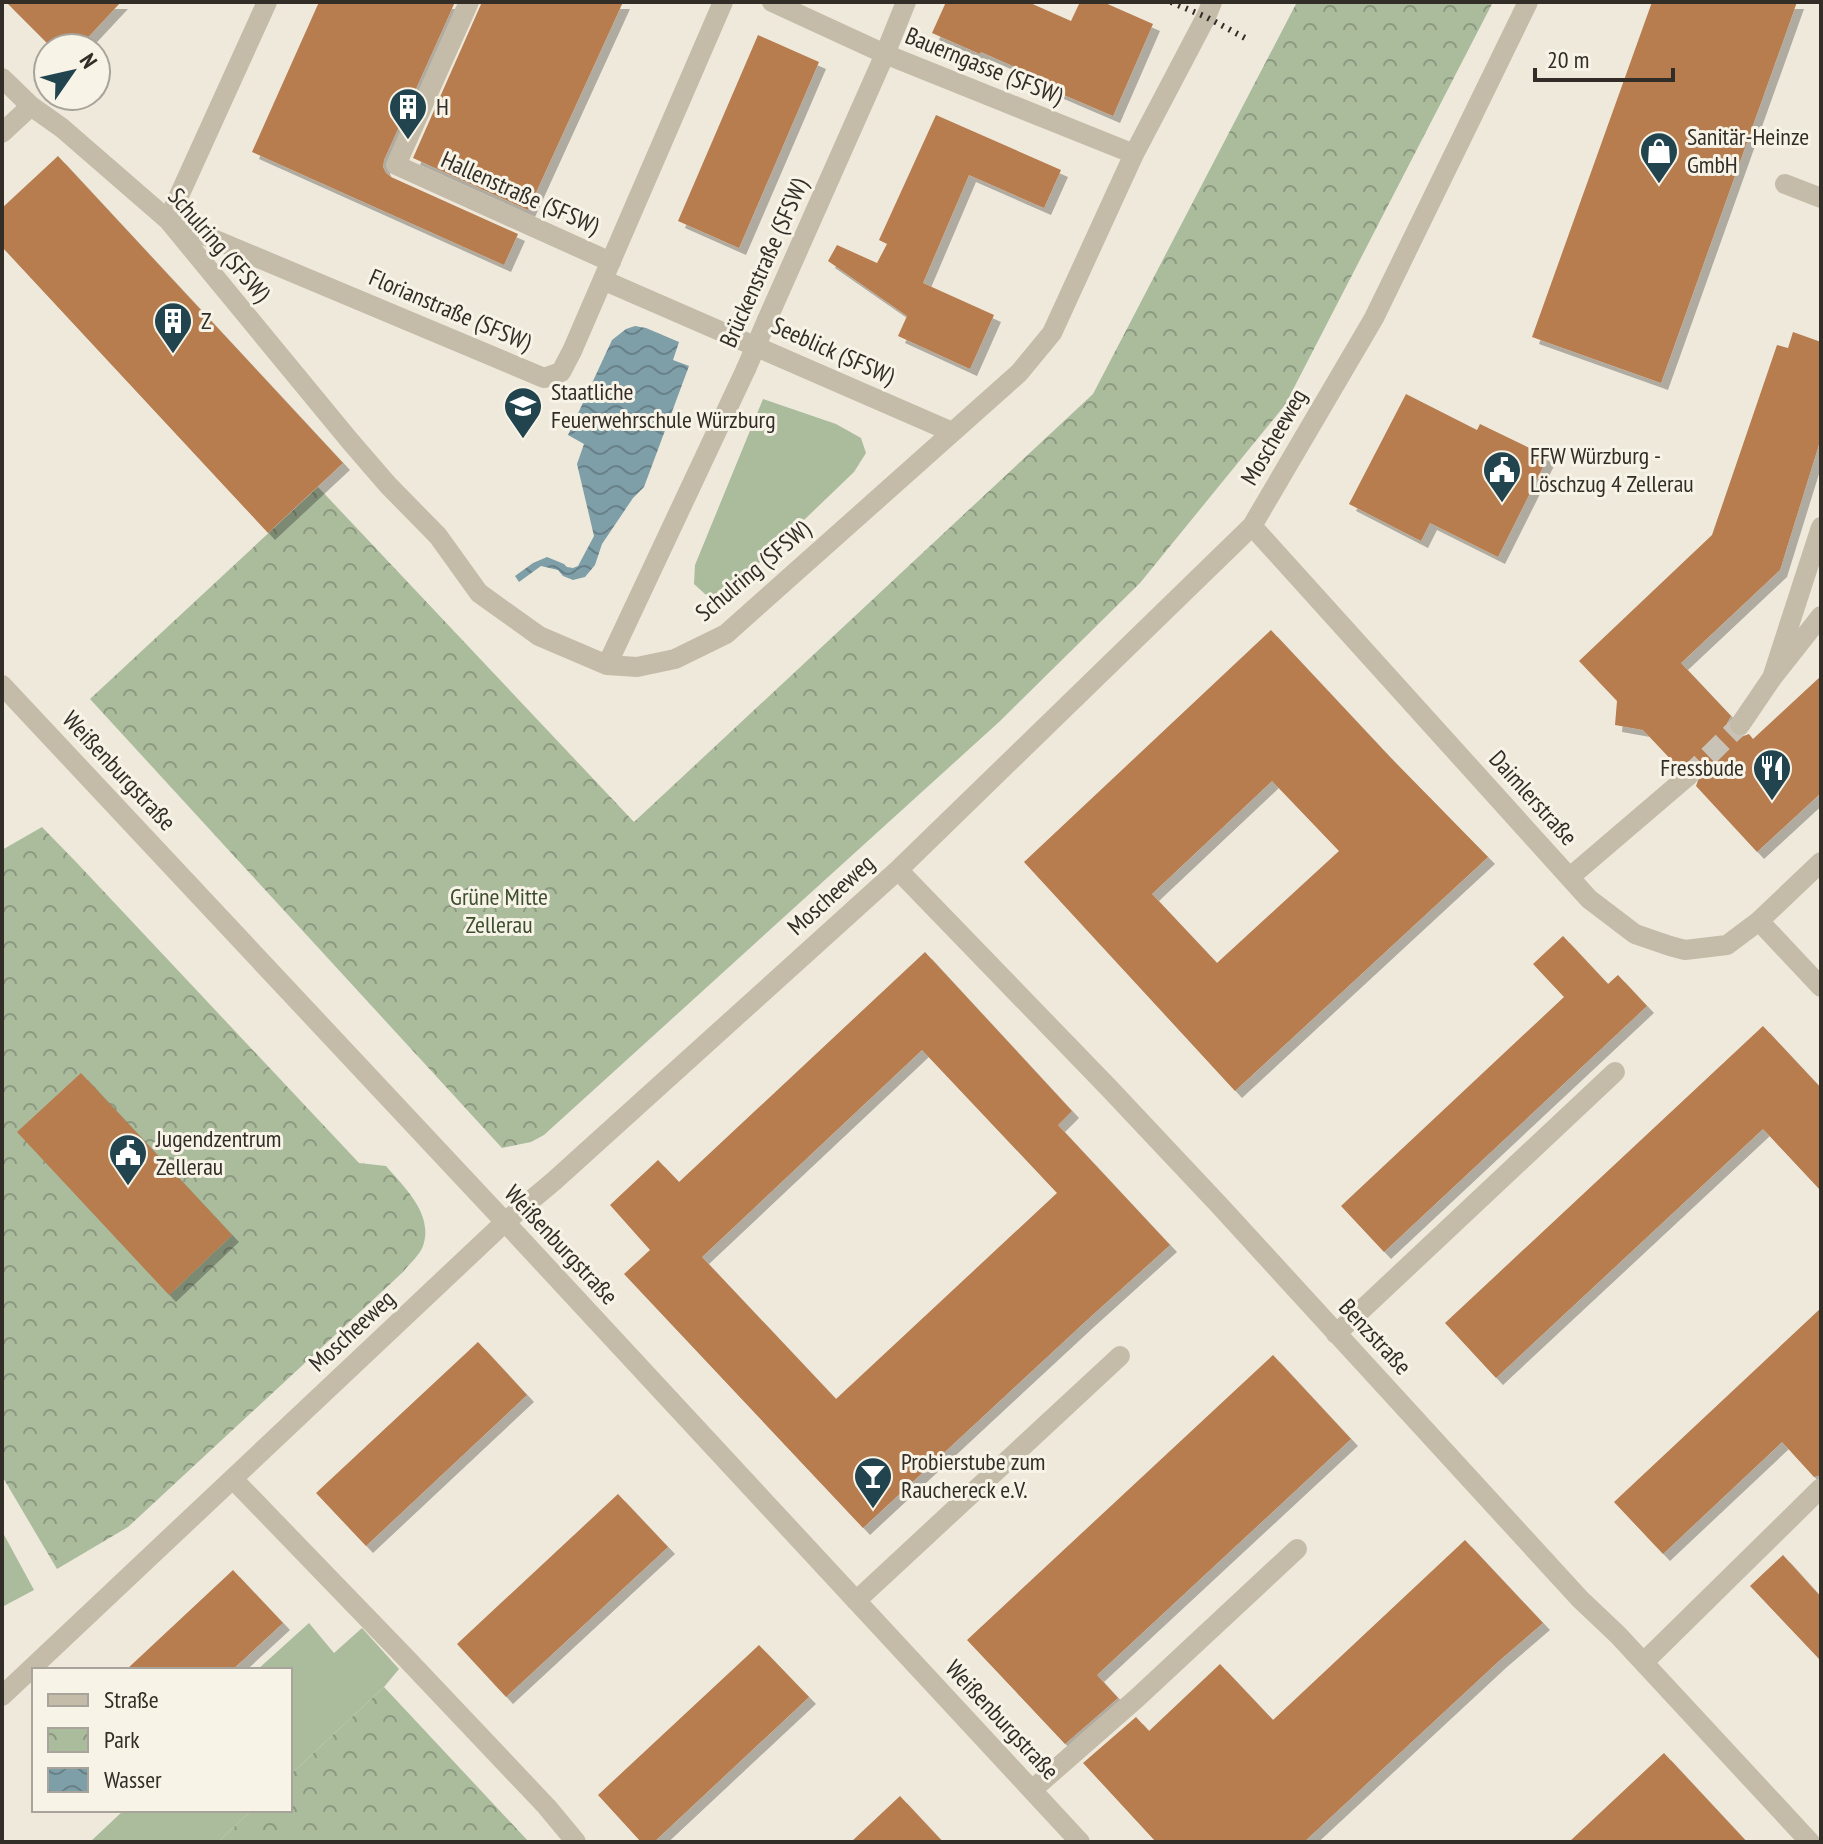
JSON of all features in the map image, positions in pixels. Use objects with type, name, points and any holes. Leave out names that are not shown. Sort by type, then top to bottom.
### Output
[{"type":"street","points":[[168,220],[267,2]]},
{"type":"street","name":"Hallenstraße (SFSW)","points":[[469,2],[396,165],[607,271]]},
{"type":"street","name":"Florianstraße (SFSW)","points":[[168,220],[544,378],[561,372],[723,2]]},
{"type":"street","name":"Bauerngasse (SFSW)","points":[[772,2],[885,54],[1134,154]]},
{"type":"street","name":"Brückenstraße (SFSW)","points":[[607,665],[746,369],[906,2]]},
{"type":"street","name":"Schulring (SFSW)","points":[[2,78],[31,106],[62,128],[168,220],[350,441],[438,536],[479,593],[539,636],[607,665],[637,667],[675,659],[726,634],[1019,373],[1052,333],[1134,154],[1212,2]]},
{"type":"street","name":"Moscheeweg","points":[[2,1696],[505,1222],[898,870],[1252,526],[1374,318],[1528,2]]},
{"type":"street","points":[[2,133],[31,106]]},
{"type":"street","points":[[1785,184],[1821,198]]},
{"type":"street","name":"Seeblick (SFSW)","points":[[607,271],[952,432]]},
{"type":"street","name":"Daimlerstraße","points":[[1252,526],[1589,899],[1635,934],[1685,950],[1727,945],[1759,921],[1821,862]]},
{"type":"street","points":[[1772,678],[1821,527]]},
{"type":"street","points":[[1740,725],[1821,616]]},
{"type":"street","name":"Weißenburgstraße","points":[[2,685],[1080,1842]]},
{"type":"street","points":[[1570,877],[1687,777]]},
{"type":"street","name":"Benzstraße","points":[[898,870],[1108,1087],[1580,1599],[1644,1662],[1810,1842]]},
{"type":"street","points":[[1759,921],[1821,987]]},
{"type":"street","points":[[1336,1334],[1615,1072]]},
{"type":"street","points":[[856,1601],[1120,1356]]},
{"type":"street","points":[[233,1479],[547,1807],[576,1842]]},
{"type":"street","points":[[1644,1662],[1821,1488]]},
{"type":"street","points":[[1032,1790],[1137,1698],[1297,1549]]},
{"type":"green space","name":"Grüne Mitte Zellerau","points":[[1297,2],[1493,2],[1285,405],[1140,583],[999,722],[544,1135],[531,1142],[502,1148],[90,699],[318,487],[634,822],[1093,394]]},
{"type":"green space","points":[[763,399],[836,424],[861,438],[866,453],[854,472],[730,591],[717,598],[705,594],[694,584],[695,565]]},
{"type":"green space","points":[[42,827],[359,1163],[386,1166],[409,1192],[421,1212],[425,1234],[422,1249],[403,1272],[128,1527],[57,1569],[2,1476],[2,850]]},
{"type":"green space","points":[[2,1531],[34,1590],[2,1607]]},
{"type":"green space","points":[[309,1623],[334,1653],[362,1628],[399,1669],[384,1687],[292,1773],[292,1668],[259,1668]]},
{"type":"green space","points":[[384,1687],[529,1842],[218,1842],[250,1812],[292,1812],[292,1773]]},
{"type":"green space","points":[[122,1812],[250,1812],[218,1842],[90,1842]]},
{"type":"water","points":[[635,326],[679,342],[673,360],[689,366],[644,487],[602,544],[595,565],[585,577],[573,580],[558,570],[541,566],[519,582],[515,576],[547,557],[567,567],[578,566],[594,536],[577,464],[584,444],[568,435],[612,340]]},
{"type":"building","points":[[6,2],[121,2],[93,32],[36,32]]},
{"type":"building","points":[[319,2],[455,2],[383,167],[391,177],[518,234],[504,265],[252,152]]},
{"type":"building","points":[[482,2],[623,2],[528,210],[413,158]]},
{"type":"building","points":[[946,2],[1028,2],[1071,21],[1080,2],[1103,2],[1153,24],[1113,116],[1043,86],[1045,80],[932,33]]},
{"type":"building","name":"Sanitär-Heinze GmbH","points":[[1652,2],[1797,2],[1661,383],[1532,337]]},
{"type":"building","points":[[758,35],[819,62],[739,248],[678,221]]},
{"type":"building","points":[[936,115],[1061,170],[1044,208],[969,175],[923,283],[994,315],[970,369],[898,336],[907,316],[828,261],[837,245],[877,263],[887,244],[879,240]]},
{"type":"building","name":"Z","points":[[58,156],[343,463],[268,533],[2,247],[2,208]]},
{"type":"building","points":[[1793,332],[1821,342],[1821,438],[1780,570],[1681,663],[1731,716],[1727,723],[1728,730],[1738,738],[1749,734],[1753,739],[1821,676],[1821,793],[1757,852],[1696,786],[1700,775],[1696,768],[1685,764],[1678,767],[1643,730],[1615,725],[1617,701],[1579,661],[1712,535],[1777,345],[1788,348]]},
{"type":"building","points":[[1406,394],[1477,430],[1480,424],[1548,457],[1498,557],[1430,523],[1421,541],[1349,504]]},
{"type":"building","points":[[1271,630],[1488,857],[1235,1091],[1024,862]],"holes":[[[1272,781],[1339,851],[1217,963],[1152,894]]]},
{"type":"building","points":[[1563,936],[1608,984],[1618,975],[1647,1006],[1384,1252],[1341,1206],[1564,997],[1533,964]]},
{"type":"building","points":[[925,952],[1072,1111],[1058,1125],[1170,1245],[863,1528],[624,1274],[650,1250],[610,1205],[658,1160],[679,1182]],"holes":[[[922,1050],[1057,1193],[836,1399],[702,1257]]]},
{"type":"building","points":[[1763,1026],[1821,1088],[1821,1191],[1763,1129],[1496,1378],[1445,1323]]},
{"type":"building","name":"Jugendzentrum Zellerau","points":[[81,1073],[232,1235],[169,1295],[17,1132]]},
{"type":"building","points":[[1821,1308],[1821,1475],[1814,1477],[1782,1442],[1663,1554],[1614,1502]]},
{"type":"building","points":[[478,1342],[527,1395],[366,1546],[316,1493]]},
{"type":"building","points":[[1273,1355],[1351,1439],[1097,1675],[1118,1698],[1065,1744],[967,1640]]},
{"type":"building","points":[[618,1494],[668,1547],[506,1697],[457,1644]]},
{"type":"building","points":[[1465,1540],[1543,1623],[1304,1842],[1156,1842],[1083,1763],[1136,1717],[1149,1731],[1220,1664],[1273,1720]]},
{"type":"building","points":[[1783,1555],[1821,1597],[1821,1661],[1750,1586]]},
{"type":"building","points":[[233,1570],[283,1623],[234,1668],[128,1668]]},
{"type":"building","points":[[759,1645],[809,1697],[654,1842],[641,1842],[598,1795]]},
{"type":"building","points":[[1664,1753],[1747,1842],[1569,1842]]},
{"type":"building","points":[[900,1796],[943,1842],[851,1842]]},
{"type":"tunnel","points":[[1687,777],[1740,725]]},
{"type":"railway","points":[[1171,2],[1247,39]]},
{"type":"place","name":"H","points":[[408,141]]},
{"type":"place","name":"Sanitär-Heinze GmbH","points":[[1659,185]]},
{"type":"place","name":"Z","points":[[173,355]]},
{"type":"place","name":"Staatliche Feuerwehrschule Würzburg","points":[[523,440]]},
{"type":"place","name":"FFW Würzburg - Löschzug 4 Zellerau","points":[[1502,504]]},
{"type":"place","name":"Fressbude","points":[[1772,802]]},
{"type":"place","name":"Jugendzentrum Zellerau","points":[[128,1187]]},
{"type":"place","name":"Probierstube zum Rauchereck e.V.","points":[[873,1510]]}]
